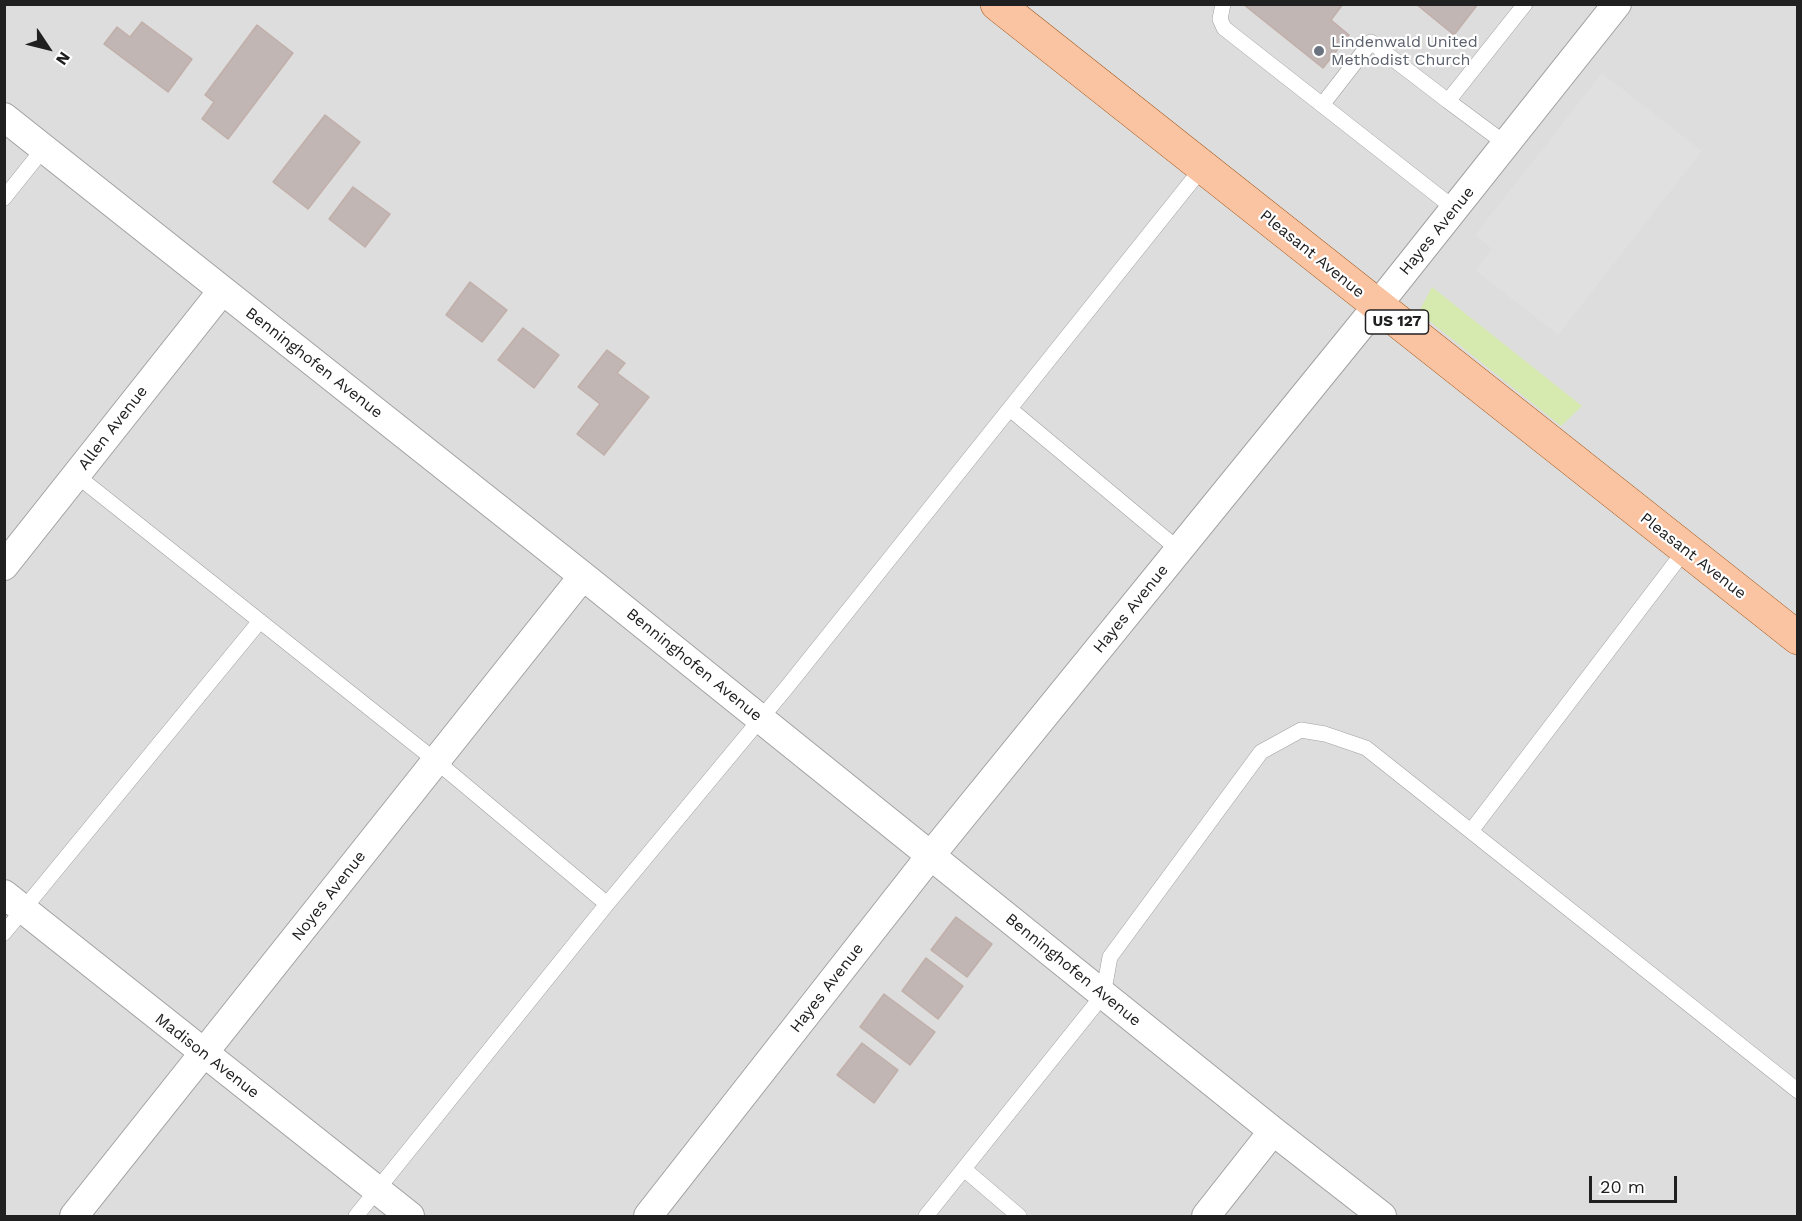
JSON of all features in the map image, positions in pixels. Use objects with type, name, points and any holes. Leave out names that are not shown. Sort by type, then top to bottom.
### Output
[{"type":"main road","name":"Pleasant Avenue","points":[[997,4],[1797,638]]},
{"type":"street","name":"Hayes Avenue","points":[[648,1216],[931,855],[1377,306],[1617,4]]},
{"type":"street","name":"Benninghofen Avenue","points":[[4,117],[583,576],[1103,995],[1382,1216]]},
{"type":"street","name":"Allen Avenue","points":[[4,566],[222,291]]},
{"type":"street","name":"Noyes Avenue","points":[[74,1216],[583,576]]},
{"type":"street","name":"Madison Avenue","points":[[14,901],[410,1216]]},
{"type":"street","points":[[1206,1216],[1274,1131]]},
{"type":"lane","points":[[1223,4],[1220,20],[1224,28],[1455,209]]},
{"type":"lane","points":[[1448,101],[1526,4]]},
{"type":"lane","points":[[1322,105],[1371,42],[1506,144]]},
{"type":"lane","points":[[4,198],[44,148]]},
{"type":"lane","points":[[356,1216],[607,904],[761,719],[1203,167]]},
{"type":"lane","points":[[1010,409],[1179,550]]},
{"type":"lane","points":[[76,475],[436,761],[607,904]]},
{"type":"lane","points":[[1471,831],[1685,550]]},
{"type":"lane","points":[[4,933],[14,901],[260,621]]},
{"type":"lane","points":[[926,1216],[1103,995],[1110,957],[1261,752],[1301,730],[1366,748],[1797,1091]]},
{"type":"lane","points":[[964,1169],[1018,1216]]},
{"type":"shaded area","points":[[5,5],[1797,5],[1797,1216],[5,1216]]},
{"type":"shaded area","points":[[1602,73],[1702,151],[1558,335],[1475,270],[1492,249],[1475,235]]},
{"type":"green space","points":[[1432,287],[1582,406],[1561,426],[1422,315],[1421,308]]},
{"type":"building","name":"Lindenwald United Methodist Church","points":[[1243,4],[1343,4],[1331,20],[1349,35],[1323,68]]},
{"type":"building","name":"Lindenwald United Methodist Church","points":[[1416,4],[1478,4],[1454,35]]},
{"type":"building","points":[[142,22],[192,59],[168,92],[104,44],[117,27],[130,37]]},
{"type":"building","points":[[257,25],[293,53],[228,139],[202,119],[214,102],[205,95]]},
{"type":"building","points":[[325,115],[360,142],[308,209],[273,182]]},
{"type":"building","points":[[353,187],[390,214],[365,247],[329,219]]},
{"type":"building","points":[[470,282],[507,310],[482,342],[446,315]]},
{"type":"building","points":[[523,328],[559,355],[534,388],[498,360]]},
{"type":"building","points":[[607,350],[625,363],[617,373],[649,397],[604,455],[577,434],[600,404],[578,387]]},
{"type":"building","points":[[956,917],[992,944],[967,977],[931,950]]},
{"type":"building","points":[[926,958],[963,986],[938,1019],[902,991]]},
{"type":"building","points":[[884,994],[935,1032],[910,1065],[860,1027]]},
{"type":"building","points":[[862,1043],[898,1070],[874,1103],[837,1075]]},
{"type":"place","name":"Lindenwald United Methodist Church","points":[[1319,51]]}]
